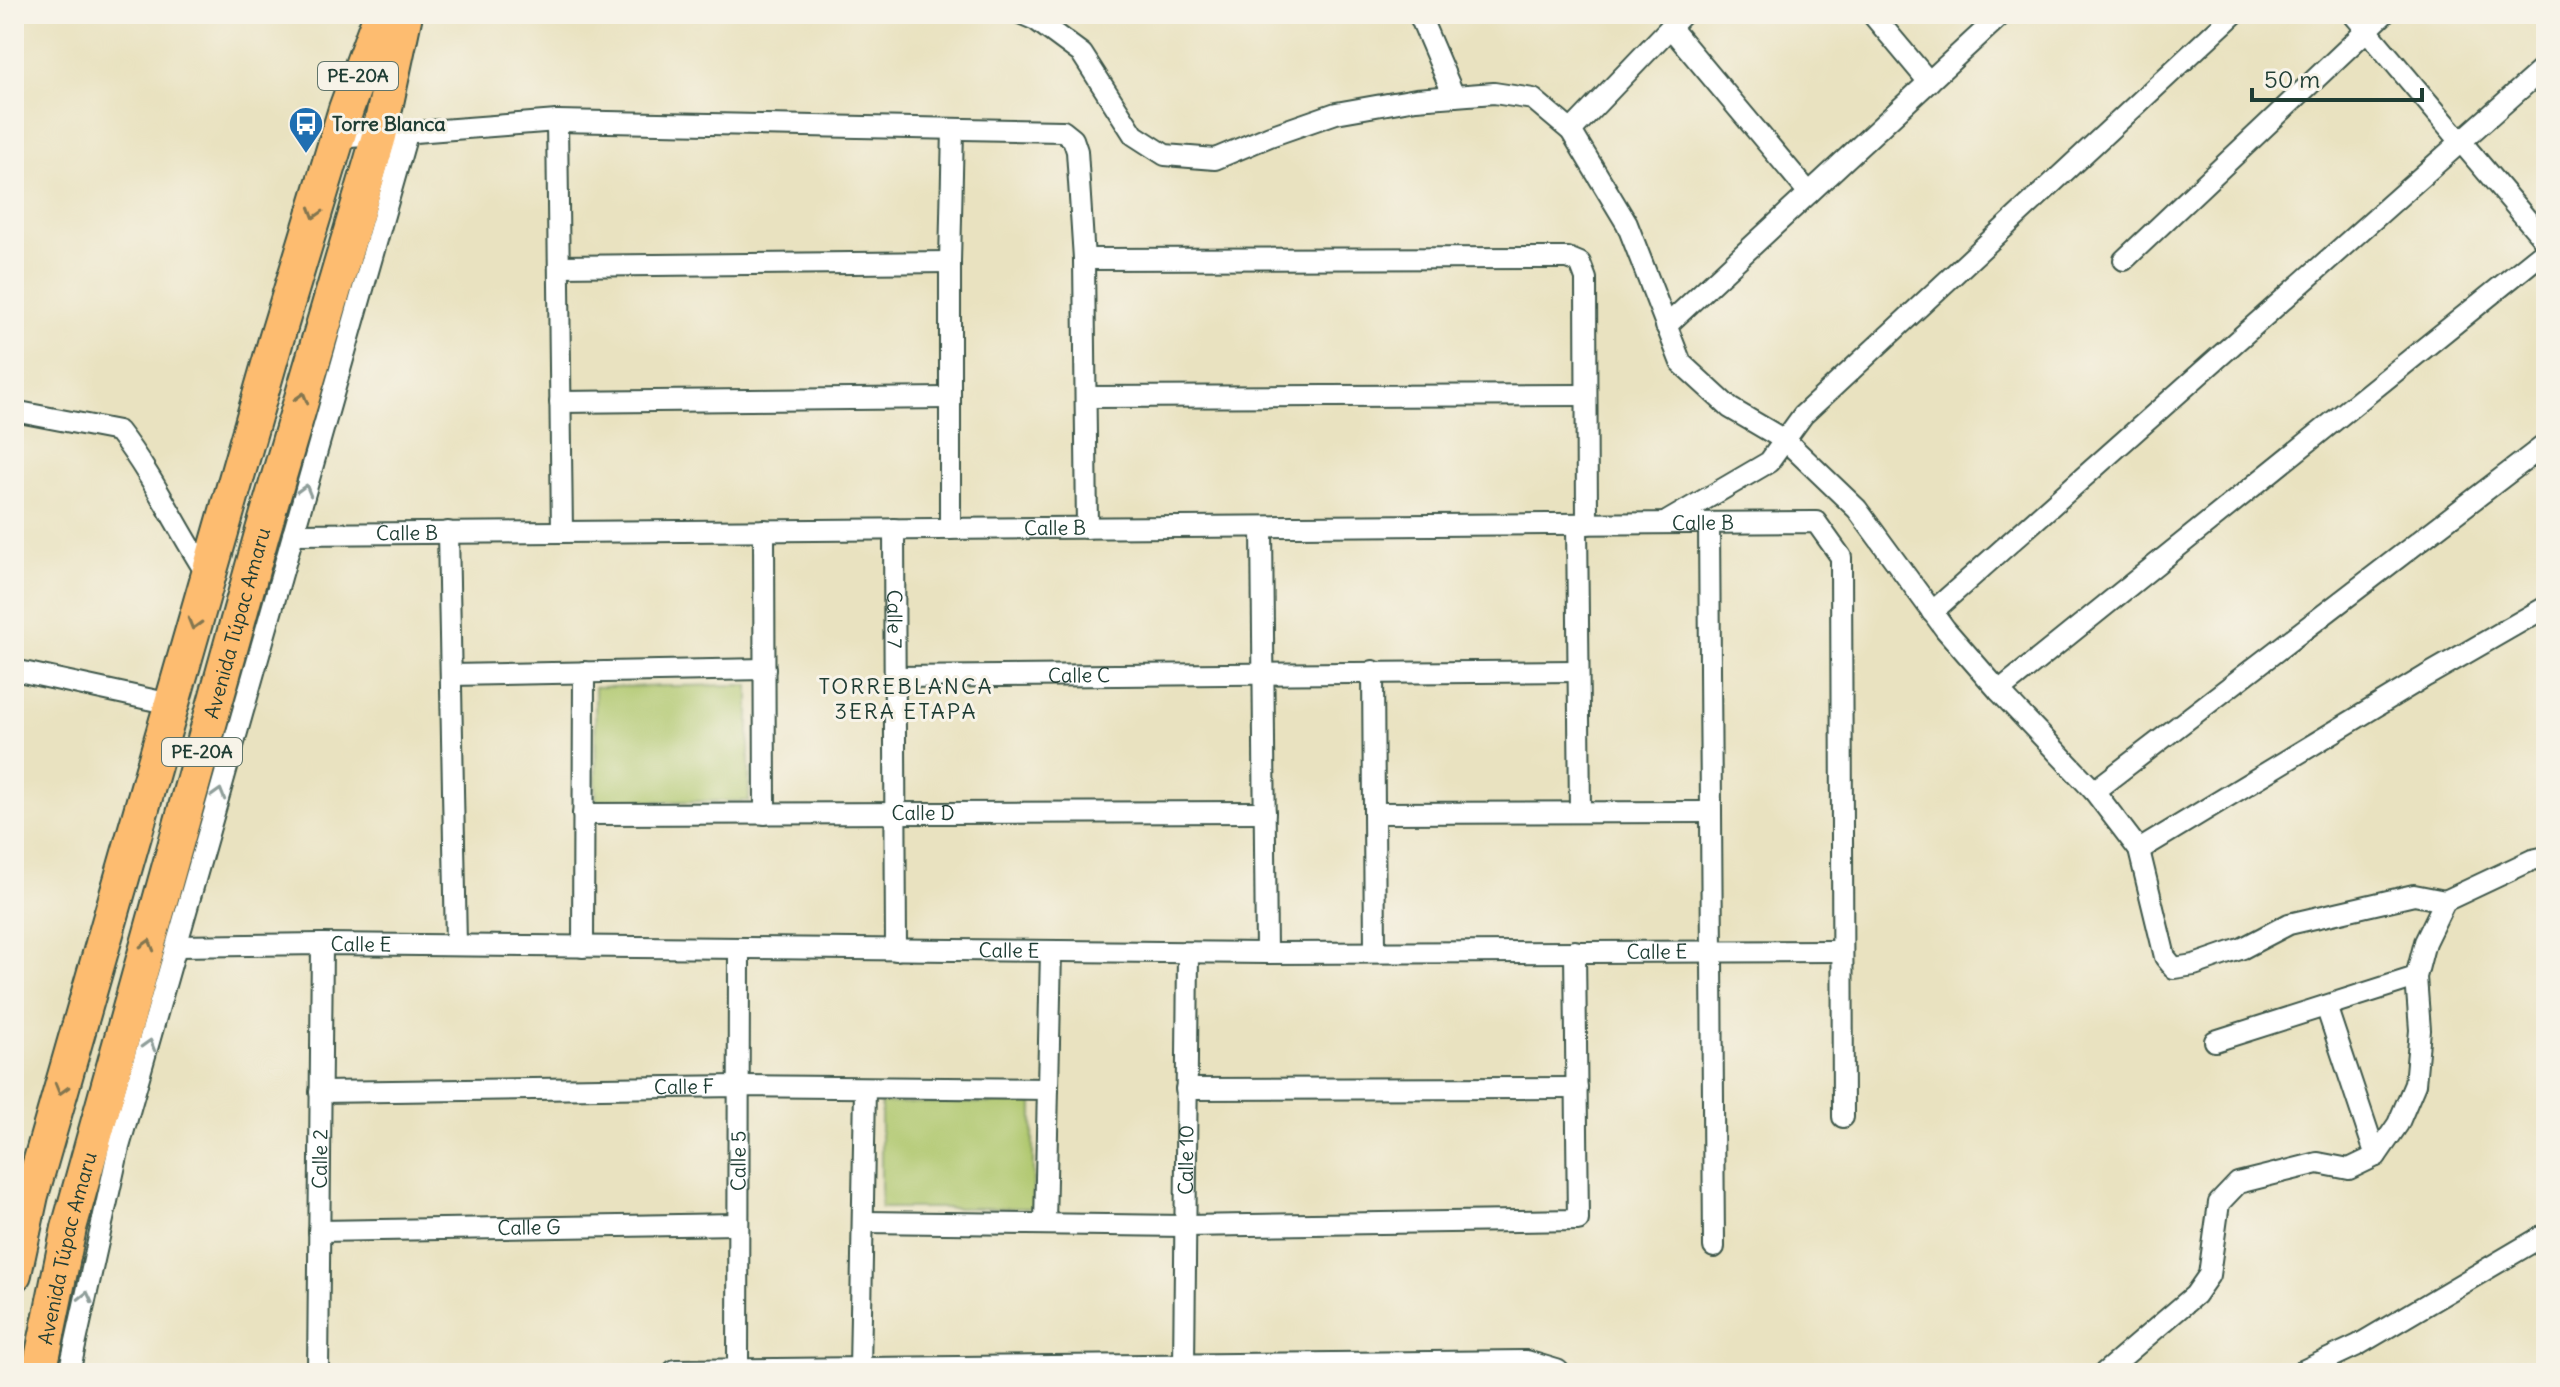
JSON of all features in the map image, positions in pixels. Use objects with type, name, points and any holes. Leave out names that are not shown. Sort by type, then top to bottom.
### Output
[{"type":"highway","name":"Avenida Túpac Amaru","points":[[14,1274],[22,1193],[171,704],[337,138],[381,14]]},
{"type":"highway","name":"Avenida Túpac Amaru","points":[[40,1373],[69,1228],[262,534],[393,135],[405,14]]},
{"type":"street","points":[[1022,14],[1036,20],[1082,54],[1134,135],[1165,155],[1215,159],[1336,113],[1416,99],[1494,93],[1533,99],[1571,131],[1627,224],[1681,363],[1730,408],[1786,441],[1857,509],[1932,612],[1999,691],[2094,791],[2139,850],[2165,957],[2174,968],[2194,965],[2243,948],[2289,924],[2414,895],[2445,901],[2532,860],[2546,857]]},
{"type":"street","points":[[1419,14],[1454,96]]},
{"type":"street","points":[[1872,14],[1929,82]]},
{"type":"street","points":[[1666,326],[2002,14]]},
{"type":"street","points":[[1664,523],[1769,462],[1803,415],[2234,14]]},
{"type":"street","points":[[2124,260],[2360,22],[2384,14]]},
{"type":"street","points":[[1571,131],[1676,21],[1809,193]]},
{"type":"street","points":[[2360,22],[2546,242]]},
{"type":"street","points":[[1932,612],[2546,66]]},
{"type":"street","points":[[337,138],[557,121],[1063,131],[1073,139],[1077,151],[1084,259],[1087,528]]},
{"type":"street","points":[[557,121],[562,532]]},
{"type":"street","points":[[950,529],[953,129]]},
{"type":"street","points":[[69,1373],[119,1147],[293,534],[393,135]]},
{"type":"street","points":[[1999,691],[2546,250]]},
{"type":"street","points":[[1084,259],[1568,258],[1580,263],[1586,279],[1578,671],[1580,812]]},
{"type":"street","points":[[559,266],[950,262]]},
{"type":"street","points":[[1086,397],[1586,395]]},
{"type":"street","points":[[560,402],[949,398]]},
{"type":"street","points":[[14,411],[118,431],[142,462],[182,536],[208,576]]},
{"type":"street","points":[[2094,791],[2546,444]]},
{"type":"street","name":"Calle B","points":[[293,534],[1816,522],[1841,557],[1842,951]]},
{"type":"street","points":[[1709,523],[1714,1247]]},
{"type":"street","points":[[1262,527],[1266,953]]},
{"type":"street","name":"Calle 7","points":[[894,529],[896,950]]},
{"type":"street","points":[[764,530],[765,814]]},
{"type":"street","points":[[448,532],[456,945]]},
{"type":"street","points":[[2139,850],[2546,607]]},
{"type":"street","points":[[451,675],[765,669]]},
{"type":"street","points":[[14,670],[171,704]]},
{"type":"street","points":[[1373,671],[1375,952]]},
{"type":"street","name":"Calle C","points":[[895,677],[1578,671]]},
{"type":"street","points":[[583,947],[584,672]]},
{"type":"street","name":"Calle D","points":[[583,814],[1265,812]]},
{"type":"street","points":[[1374,813],[1711,812]]},
{"type":"street","points":[[2104,1373],[2195,1295],[2209,1275],[2219,1203],[2238,1183],[2318,1163],[2349,1169],[2376,1156],[2398,1124],[2415,1084],[2420,1030],[2416,977],[2425,942],[2445,901]]},
{"type":"street","name":"Calle E","points":[[177,946],[322,944],[1188,953],[1842,951]]},
{"type":"street","name":"Calle 2","points":[[318,1373],[322,944]]},
{"type":"street","name":"Calle 5","points":[[738,1373],[739,948]]},
{"type":"street","points":[[1045,1224],[1051,951]]},
{"type":"street","points":[[863,1222],[1185,1226],[1578,1220],[1575,951]]},
{"type":"street","points":[[1842,951],[1843,1117]]},
{"type":"street","name":"Calle 10","points":[[1184,1366],[1188,953]]},
{"type":"street","points":[[2215,1041],[2416,977]]},
{"type":"street","points":[[2326,1006],[2376,1156]]},
{"type":"street","name":"Calle F","points":[[320,1092],[738,1086],[1048,1089]]},
{"type":"street","points":[[860,1370],[865,1088]]},
{"type":"street","points":[[1186,1089],[1577,1088]]},
{"type":"street","name":"Calle G","points":[[319,1231],[738,1224]]},
{"type":"street","points":[[2298,1373],[2384,1331],[2546,1234]]},
{"type":"street","points":[[676,1373],[1526,1364],[1556,1373]]},
{"type":"street","points":[[14,1372],[40,1373]]},
{"type":"green space","points":[[749,685],[749,801],[596,802],[595,687]]},
{"type":"green space","points":[[881,1103],[1033,1103],[1033,1208],[881,1208]]},
{"type":"place","name":"Torre Blanca","points":[[306,155]]},
{"type":"district","name":"TORREBLANCA 3ERA ETAPA","points":[[906,698]]}]
